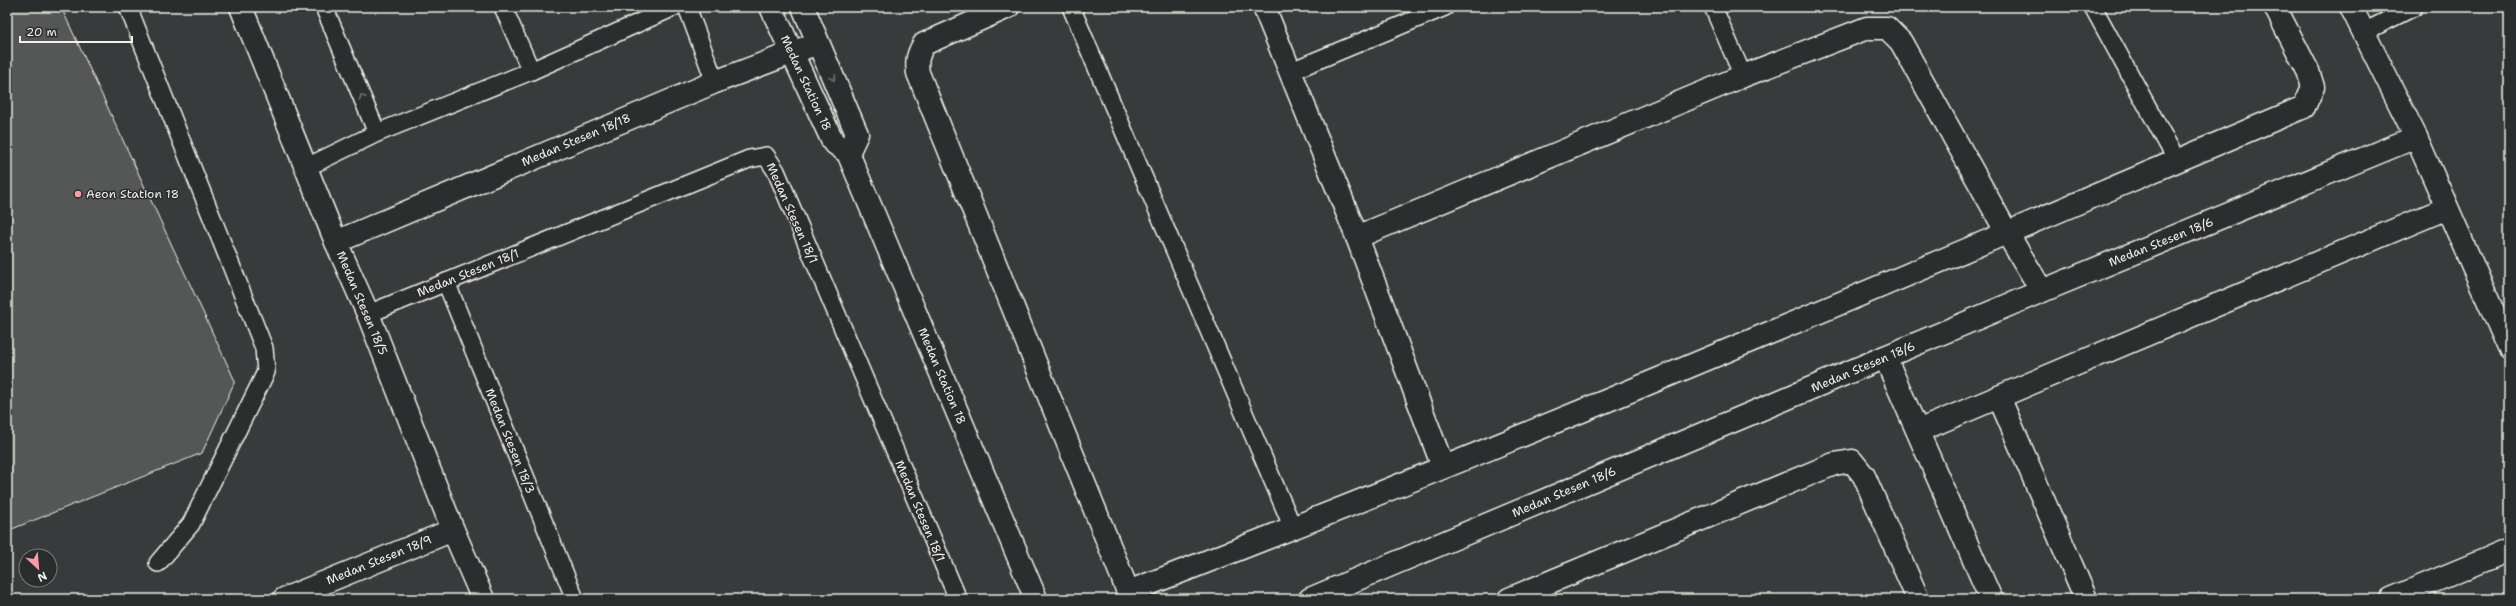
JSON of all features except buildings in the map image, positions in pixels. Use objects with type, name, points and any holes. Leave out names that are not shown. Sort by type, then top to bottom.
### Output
[{"type":"street","name":"Medan Stesen 18/5","points":[[241,7],[305,168],[368,314],[453,530],[483,599]]},
{"type":"street","name":"Medan Station 18","points":[[771,7],[833,142],[848,153],[1036,599]]},
{"type":"street","name":"Medan Station 18","points":[[803,7],[857,134],[848,153]]},
{"type":"street","points":[[1008,7],[924,44],[918,53],[916,62],[918,73],[1129,595],[2007,233],[2304,107],[2313,87],[2308,71],[2275,7]]},
{"type":"street","points":[[1264,7],[1357,237],[1443,466]]},
{"type":"street","points":[[2351,7],[2416,137],[2509,348]]},
{"type":"street","points":[[1357,237],[1743,76],[1867,28],[1887,28],[1901,42],[2007,233],[2042,291]]},
{"type":"street","name":"Medan Stesen 18/18","points":[[336,242],[715,82],[818,43]]},
{"type":"street","name":"Medan Stesen 18/6","points":[[1310,599],[2042,291],[2416,137]]},
{"type":"street","points":[[1918,431],[2447,208]]},
{"type":"street","points":[[1886,357],[1991,599]]},
{"type":"street","points":[[1999,397],[2086,599]]},
{"type":"street","points":[[1521,597],[1834,464],[1852,461],[1864,476],[1918,599]]},
{"type":"street","name":"Medan Stesen 18/9","points":[[284,599],[453,530]]},
{"type":"street","points":[[2391,599],[2509,550]]},
{"type":"lane","points":[[128,7],[264,348],[266,372],[191,524],[158,563]]},
{"type":"lane","points":[[324,7],[377,133]]},
{"type":"lane","points":[[503,7],[531,71]]},
{"type":"lane","points":[[305,168],[377,133],[531,71],[674,7]]},
{"type":"lane","points":[[688,7],[715,82]]},
{"type":"lane","points":[[1071,7],[1293,528]]},
{"type":"lane","points":[[1289,72],[1445,7]]},
{"type":"lane","points":[[1713,7],[1743,76]]},
{"type":"lane","points":[[2093,7],[2177,161]]},
{"type":"lane","points":[[2364,32],[2414,7]]},
{"type":"lane","name":"Medan Stesen 18/1","points":[[368,314],[749,159],[766,156],[776,171],[958,599]]},
{"type":"lane","name":"Medan Stesen 18/3","points":[[446,282],[575,599]]},
{"type":"shaded area","points":[[7,7],[2509,7],[2509,599],[7,599]]},
{"type":"place","name":"Aeon Station 18","points":[[78,194]]}]
